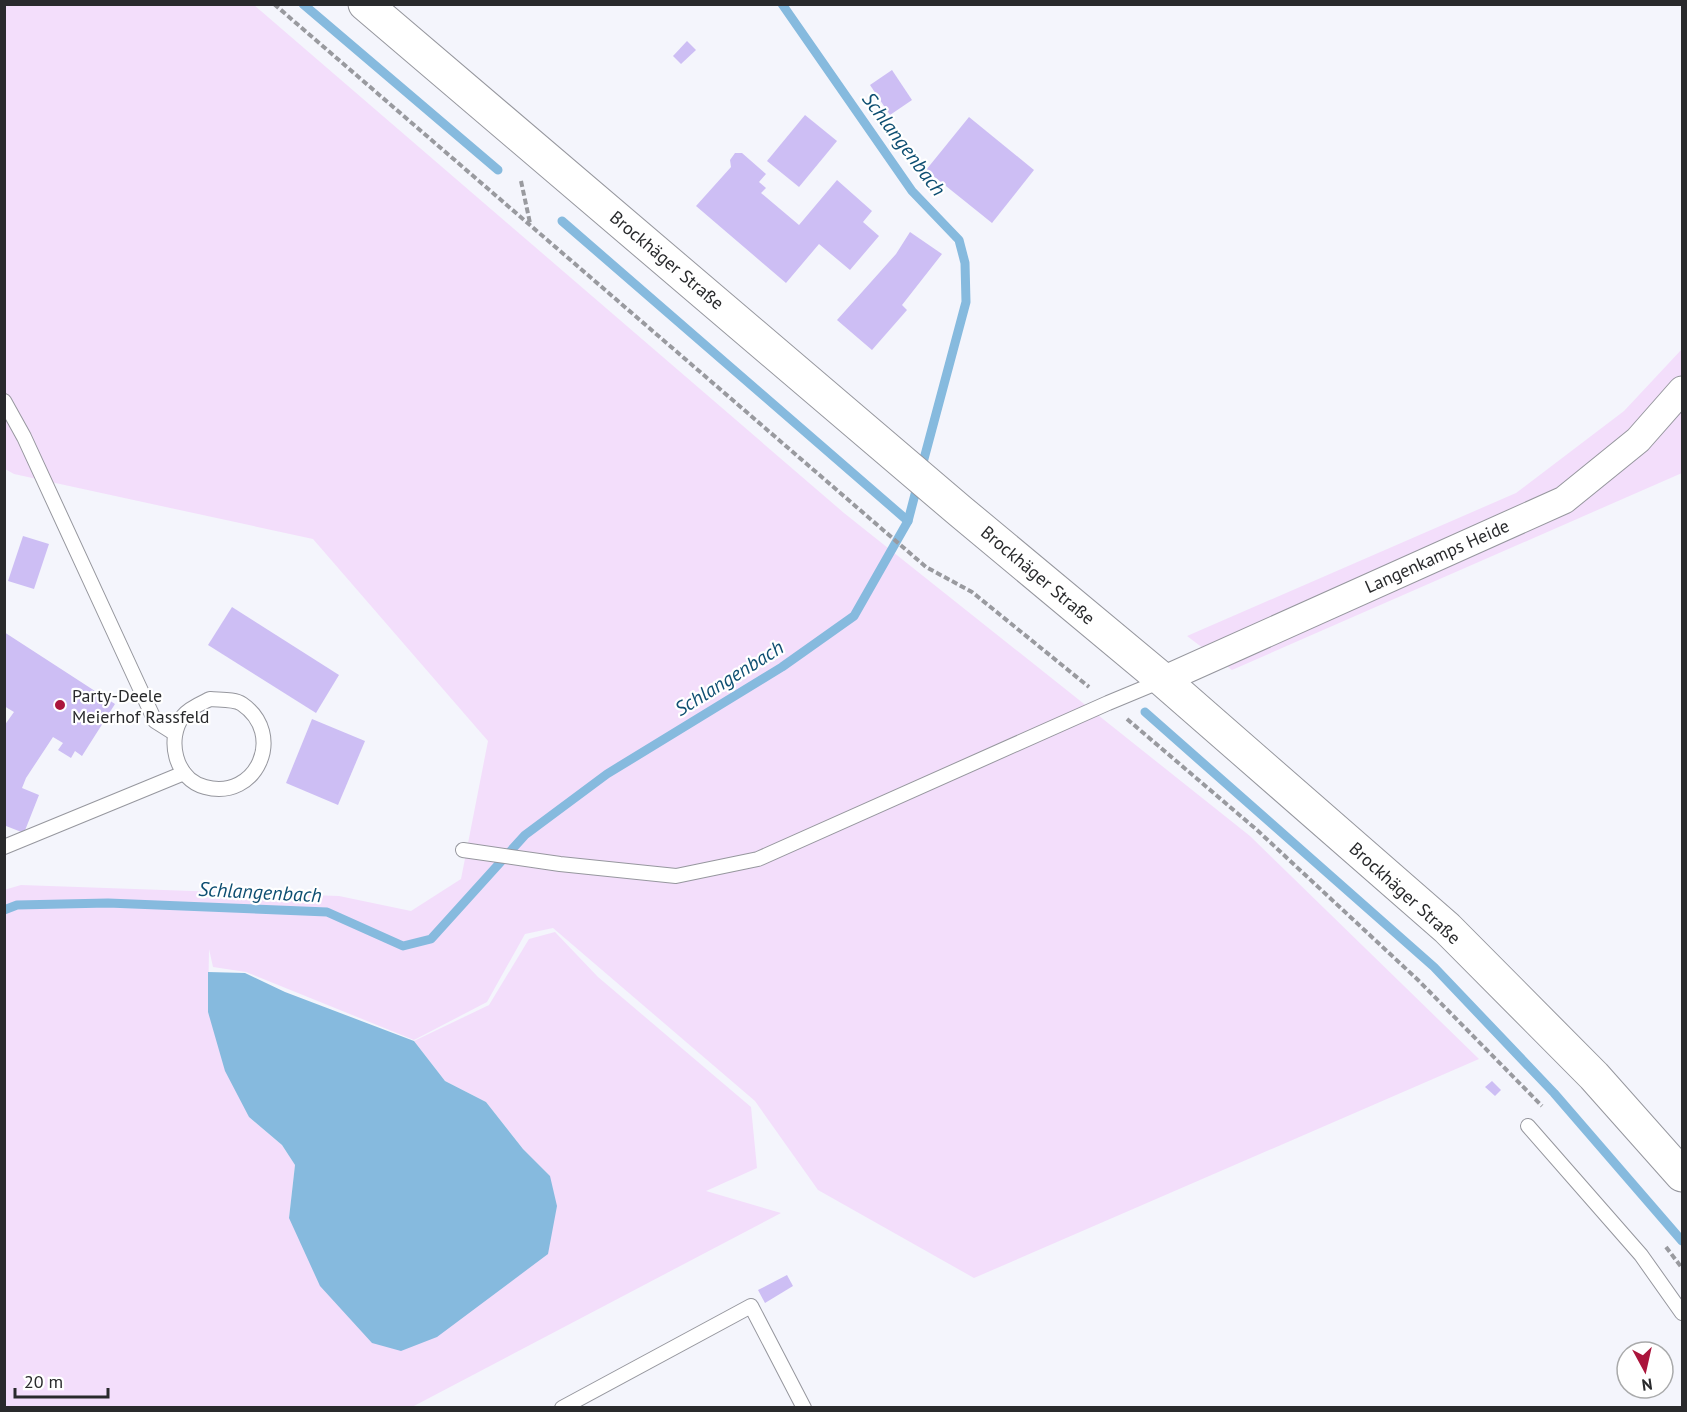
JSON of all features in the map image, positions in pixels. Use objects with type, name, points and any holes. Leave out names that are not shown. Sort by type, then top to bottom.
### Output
[{"type":"main road","name":"Brockhäger Straße","points":[[365,4],[1163,680],[1447,928],[1594,1076],[1683,1175]]},
{"type":"street","name":"Langenkamps Heide","points":[[1163,680],[1564,500],[1638,440],[1683,390]]},
{"type":"lane","points":[[4,401],[24,437],[155,721],[174,733]]},
{"type":"lane","points":[[463,850],[560,864],[676,876],[758,859],[1163,680]]},
{"type":"lane","points":[[210,699],[241,703],[261,725],[264,755],[247,780],[226,789],[203,787],[184,773],[174,754],[174,733],[184,714],[210,699]]},
{"type":"lane","points":[[4,847],[184,773]]},
{"type":"lane","points":[[1528,1126],[1641,1255],[1683,1313]]},
{"type":"lane","points":[[562,1407],[751,1306],[804,1407]]},
{"type":"path","points":[[274,4],[926,567],[972,592],[1108,703],[1266,838],[1418,980],[1548,1112]]},
{"type":"path","points":[[1663,1242],[1683,1268]]},
{"type":"shaded area","points":[[5,5],[254,5],[844,513],[1250,836],[1479,1059],[974,1278],[818,1190],[755,1101],[553,928],[525,934],[487,1002],[414,1040],[246,972],[213,967],[209,949],[208,1012],[249,1117],[282,1145],[295,1165],[289,1218],[550,1176],[523,1149],[486,1102],[445,1081],[414,1041],[489,1005],[529,939],[555,932],[598,977],[751,1107],[757,1168],[706,1191],[781,1213],[412,1407],[5,1407],[4,890],[21,885],[339,896],[411,911],[461,879],[488,741],[313,539],[14,474],[5,469]]},
{"type":"shaded area","points":[[1682,349],[1682,473],[1232,670],[1187,636],[1516,493],[1624,411]]},
{"type":"water","points":[[208,972],[245,973],[285,992],[414,1041],[445,1081],[486,1102],[523,1149],[550,1176],[557,1206],[548,1254],[437,1337],[401,1351],[372,1343],[320,1286],[289,1218],[295,1165],[282,1145],[249,1117],[225,1071],[208,1012]]},
{"type":"building","points":[[687,41],[696,50],[681,64],[673,56]]},
{"type":"building","points":[[892,70],[912,100],[890,115],[870,85]]},
{"type":"building","points":[[805,115],[837,141],[799,187],[767,161]]},
{"type":"building","points":[[969,117],[1034,170],[992,223],[926,170]]},
{"type":"building","points":[[735,153],[742,153],[766,174],[759,182],[766,188],[761,193],[799,225],[837,180],[872,211],[863,222],[879,236],[850,270],[819,244],[786,283],[696,206],[731,167],[730,160]]},
{"type":"building","points":[[910,232],[942,254],[902,305],[907,310],[872,350],[837,320],[896,254]]},
{"type":"building","points":[[23,536],[49,544],[34,589],[8,581]]},
{"type":"building","points":[[232,607],[339,675],[316,713],[208,645]]},
{"type":"building","name":"Party-Deele Meierhof Rassfeld","points":[[4,632],[115,704],[82,756],[75,751],[71,758],[58,750],[63,743],[53,737],[22,788],[39,795],[24,833],[6,826],[4,831],[4,726],[14,712],[4,706]]},
{"type":"building","points":[[312,719],[365,741],[338,805],[286,783]]},
{"type":"building","points":[[1492,1081],[1501,1090],[1495,1096],[1485,1087]]},
{"type":"building","points":[[787,1275],[793,1286],[765,1303],[758,1290]]},
{"type":"waterway","points":[[303,4],[498,170]]},
{"type":"waterway","name":"Schlangenbach","points":[[782,4],[912,191],[959,240],[965,263],[966,302],[921,470]]},
{"type":"waterway","points":[[562,221],[908,521]]},
{"type":"waterway","name":"Schlangenbach","points":[[4,910],[17,905],[108,903],[327,912],[403,946],[431,939],[525,835],[607,774],[782,667],[854,616],[908,521],[918,483]]},
{"type":"waterway","points":[[1145,712],[1434,967],[1554,1093],[1682,1241]]},
{"type":"place","name":"Party-Deele Meierhof Rassfeld","points":[[60,705]]}]
